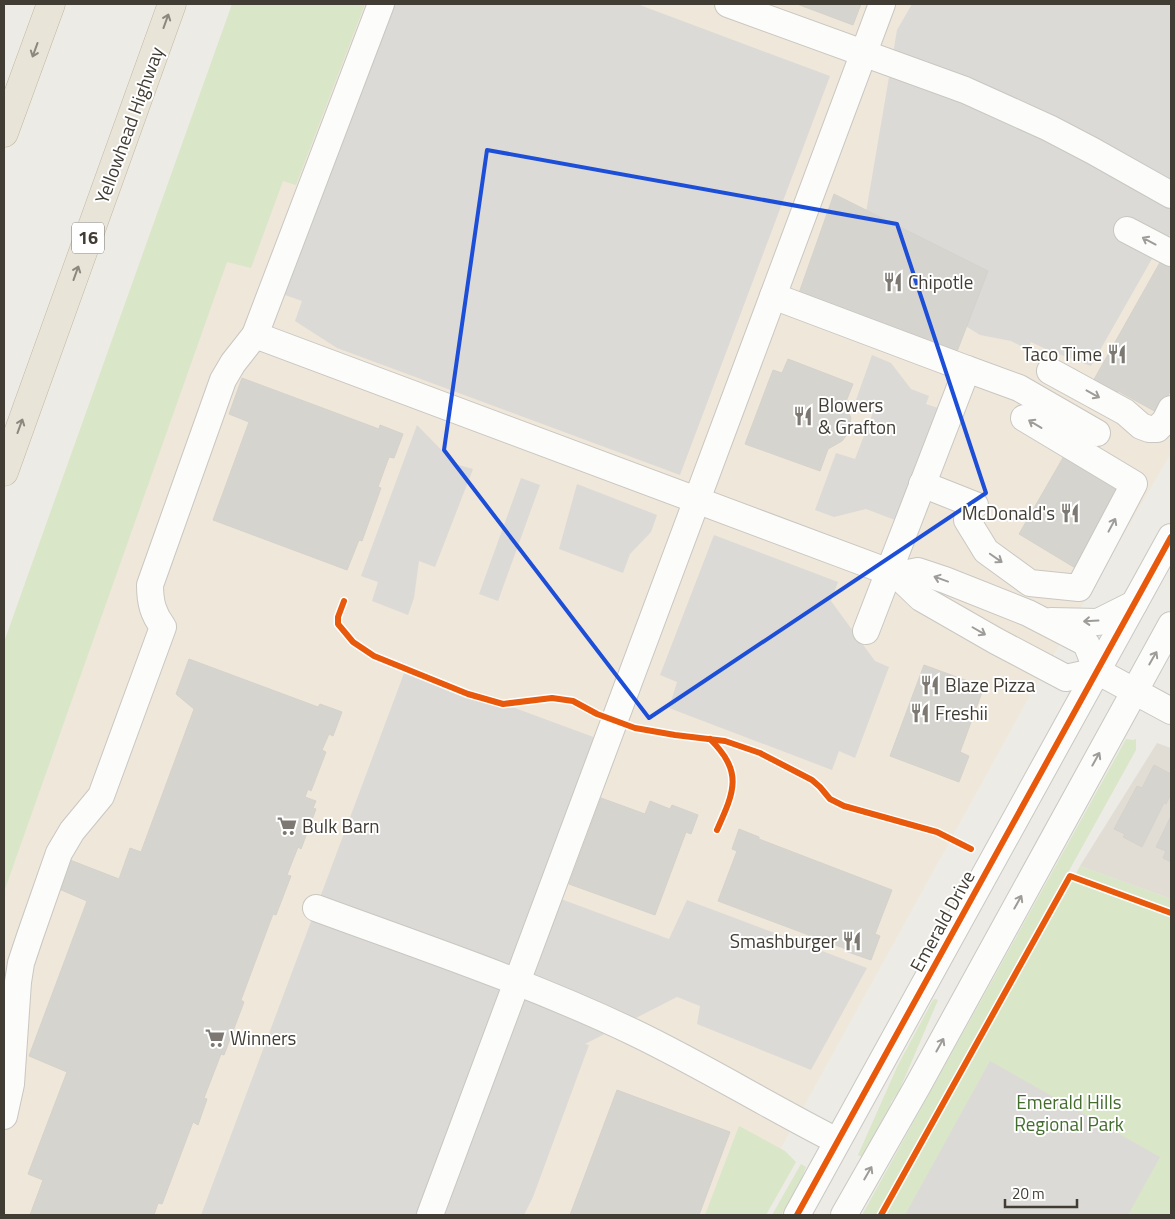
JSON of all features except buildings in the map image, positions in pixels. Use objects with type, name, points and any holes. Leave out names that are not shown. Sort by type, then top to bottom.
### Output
[{"type":"highway","points":[[4,133],[51,4]]},
{"type":"highway","name":"Yellowhead Highway","points":[[4,472],[172,4]]},
{"type":"street","points":[[4,1116],[11,1084],[18,982],[21,963],[30,936],[59,853],[72,832],[101,796],[163,627],[156,618],[150,602],[150,585],[223,380],[233,363],[255,335],[381,4]]},
{"type":"street","points":[[728,4],[965,90],[1094,151],[1171,195]]},
{"type":"street","points":[[430,1215],[882,4]]},
{"type":"street","points":[[1127,230],[1171,253]]},
{"type":"street","points":[[773,296],[1019,388],[1097,433]]},
{"type":"street","points":[[255,335],[893,573],[921,598],[1066,678],[1097,671]]},
{"type":"street","points":[[866,631],[893,573],[922,484],[967,369]]},
{"type":"street","points":[[1050,371],[1125,412],[1140,426],[1149,429],[1157,429],[1165,421],[1171,409]]},
{"type":"street","points":[[922,484],[971,512],[986,551],[1030,583],[1079,588],[1134,484],[1024,418]]},
{"type":"street","name":"Emerald Drive","points":[[797,1215],[1171,537]]},
{"type":"street","points":[[893,573],[918,571],[945,580],[1045,621],[1086,643],[1097,671],[1171,711]]},
{"type":"street","points":[[1045,621],[1098,622],[1134,604]]},
{"type":"street","points":[[844,1215],[917,1087],[1171,625]]},
{"type":"street","points":[[316,908],[518,982],[632,1031],[837,1141]]},
{"type":"highlighted area","points":[[487,150],[897,224],[986,493],[649,718],[444,450]]},
{"type":"shaded area","points":[[331,4],[1171,4],[1171,453],[1034,688],[744,1215],[4,1215],[4,892],[234,241]]},
{"type":"shaded area","points":[[391,4],[637,4],[830,76],[680,475],[337,348],[295,321],[302,301],[282,294]]},
{"type":"shaded area","points":[[912,4],[1171,4],[1171,233],[1153,257],[1091,366],[1031,342],[1027,349],[1011,341],[980,335],[964,325],[864,224],[897,30]]},
{"type":"shaded area","points":[[872,355],[891,363],[911,389],[929,396],[926,404],[944,410],[903,523],[866,509],[834,517],[815,510],[836,453],[855,459],[875,407],[856,400]]},
{"type":"shaded area","points":[[417,425],[455,464],[473,469],[435,567],[419,561],[414,598],[408,615],[372,601],[378,582],[361,576]]},
{"type":"shaded area","points":[[521,478],[540,485],[498,601],[479,594]]},
{"type":"shaded area","points":[[577,484],[657,515],[651,532],[630,554],[623,573],[559,549]]},
{"type":"shaded area","points":[[714,535],[838,582],[831,601],[875,661],[889,667],[855,758],[839,751],[832,770],[669,708],[677,682],[660,675]]},
{"type":"shaded area","points":[[406,668],[607,742],[550,895],[669,939],[687,900],[867,968],[811,1070],[697,1024],[700,1006],[677,997],[585,1044],[589,1045],[533,1197],[524,1215],[201,1215]]},
{"type":"shaded area","points":[[1157,743],[1171,748],[1171,899],[1080,866]]},
{"type":"shaded area","points":[[990,1061],[1160,1157],[1128,1215],[905,1215]]},
{"type":"green space","points":[[232,4],[365,4],[296,185],[283,181],[251,268],[227,262],[4,892],[4,642]]},
{"type":"green space","points":[[1126,739],[1136,739],[1136,750],[878,1215],[862,1215]]},
{"type":"green space","name":"Emerald Hills Regional Park","points":[[1080,866],[1171,899],[1171,1215],[884,1215],[1068,883],[1071,883]]},
{"type":"green space","points":[[935,999],[938,1000],[899,1091],[891,1102],[862,1157],[858,1155],[898,1065]]},
{"type":"green space","points":[[739,1126],[785,1151],[796,1162],[766,1215],[705,1215]]},
{"type":"green space","points":[[801,1164],[806,1167],[801,1180],[781,1215],[772,1215]]},
{"type":"cycle path","points":[[797,1215],[1171,537]]},
{"type":"cycle path","points":[[344,601],[338,617],[338,624],[353,642],[374,656],[468,694],[503,704],[552,698],[573,701],[597,714],[635,728],[725,741],[760,753],[812,780],[830,799],[844,806],[937,832],[971,849]]},
{"type":"cycle path","points":[[710,739],[728,762],[733,782],[728,804],[717,830]]},
{"type":"cycle path","points":[[881,1215],[1070,876],[1171,913]]},
{"type":"place","name":"Chipotle","points":[[893,282]]},
{"type":"place","name":"Taco Time","points":[[1117,354]]},
{"type":"place","name":"Blowers & Grafton","points":[[803,416]]},
{"type":"place","name":"McDonald's","points":[[1070,513]]},
{"type":"place","name":"Blaze Pizza","points":[[930,685]]},
{"type":"place","name":"Freshii","points":[[920,713]]},
{"type":"place","name":"Bulk Barn","points":[[287,826]]},
{"type":"place","name":"Smashburger","points":[[852,941]]},
{"type":"place","name":"Winners","points":[[215,1038]]}]
